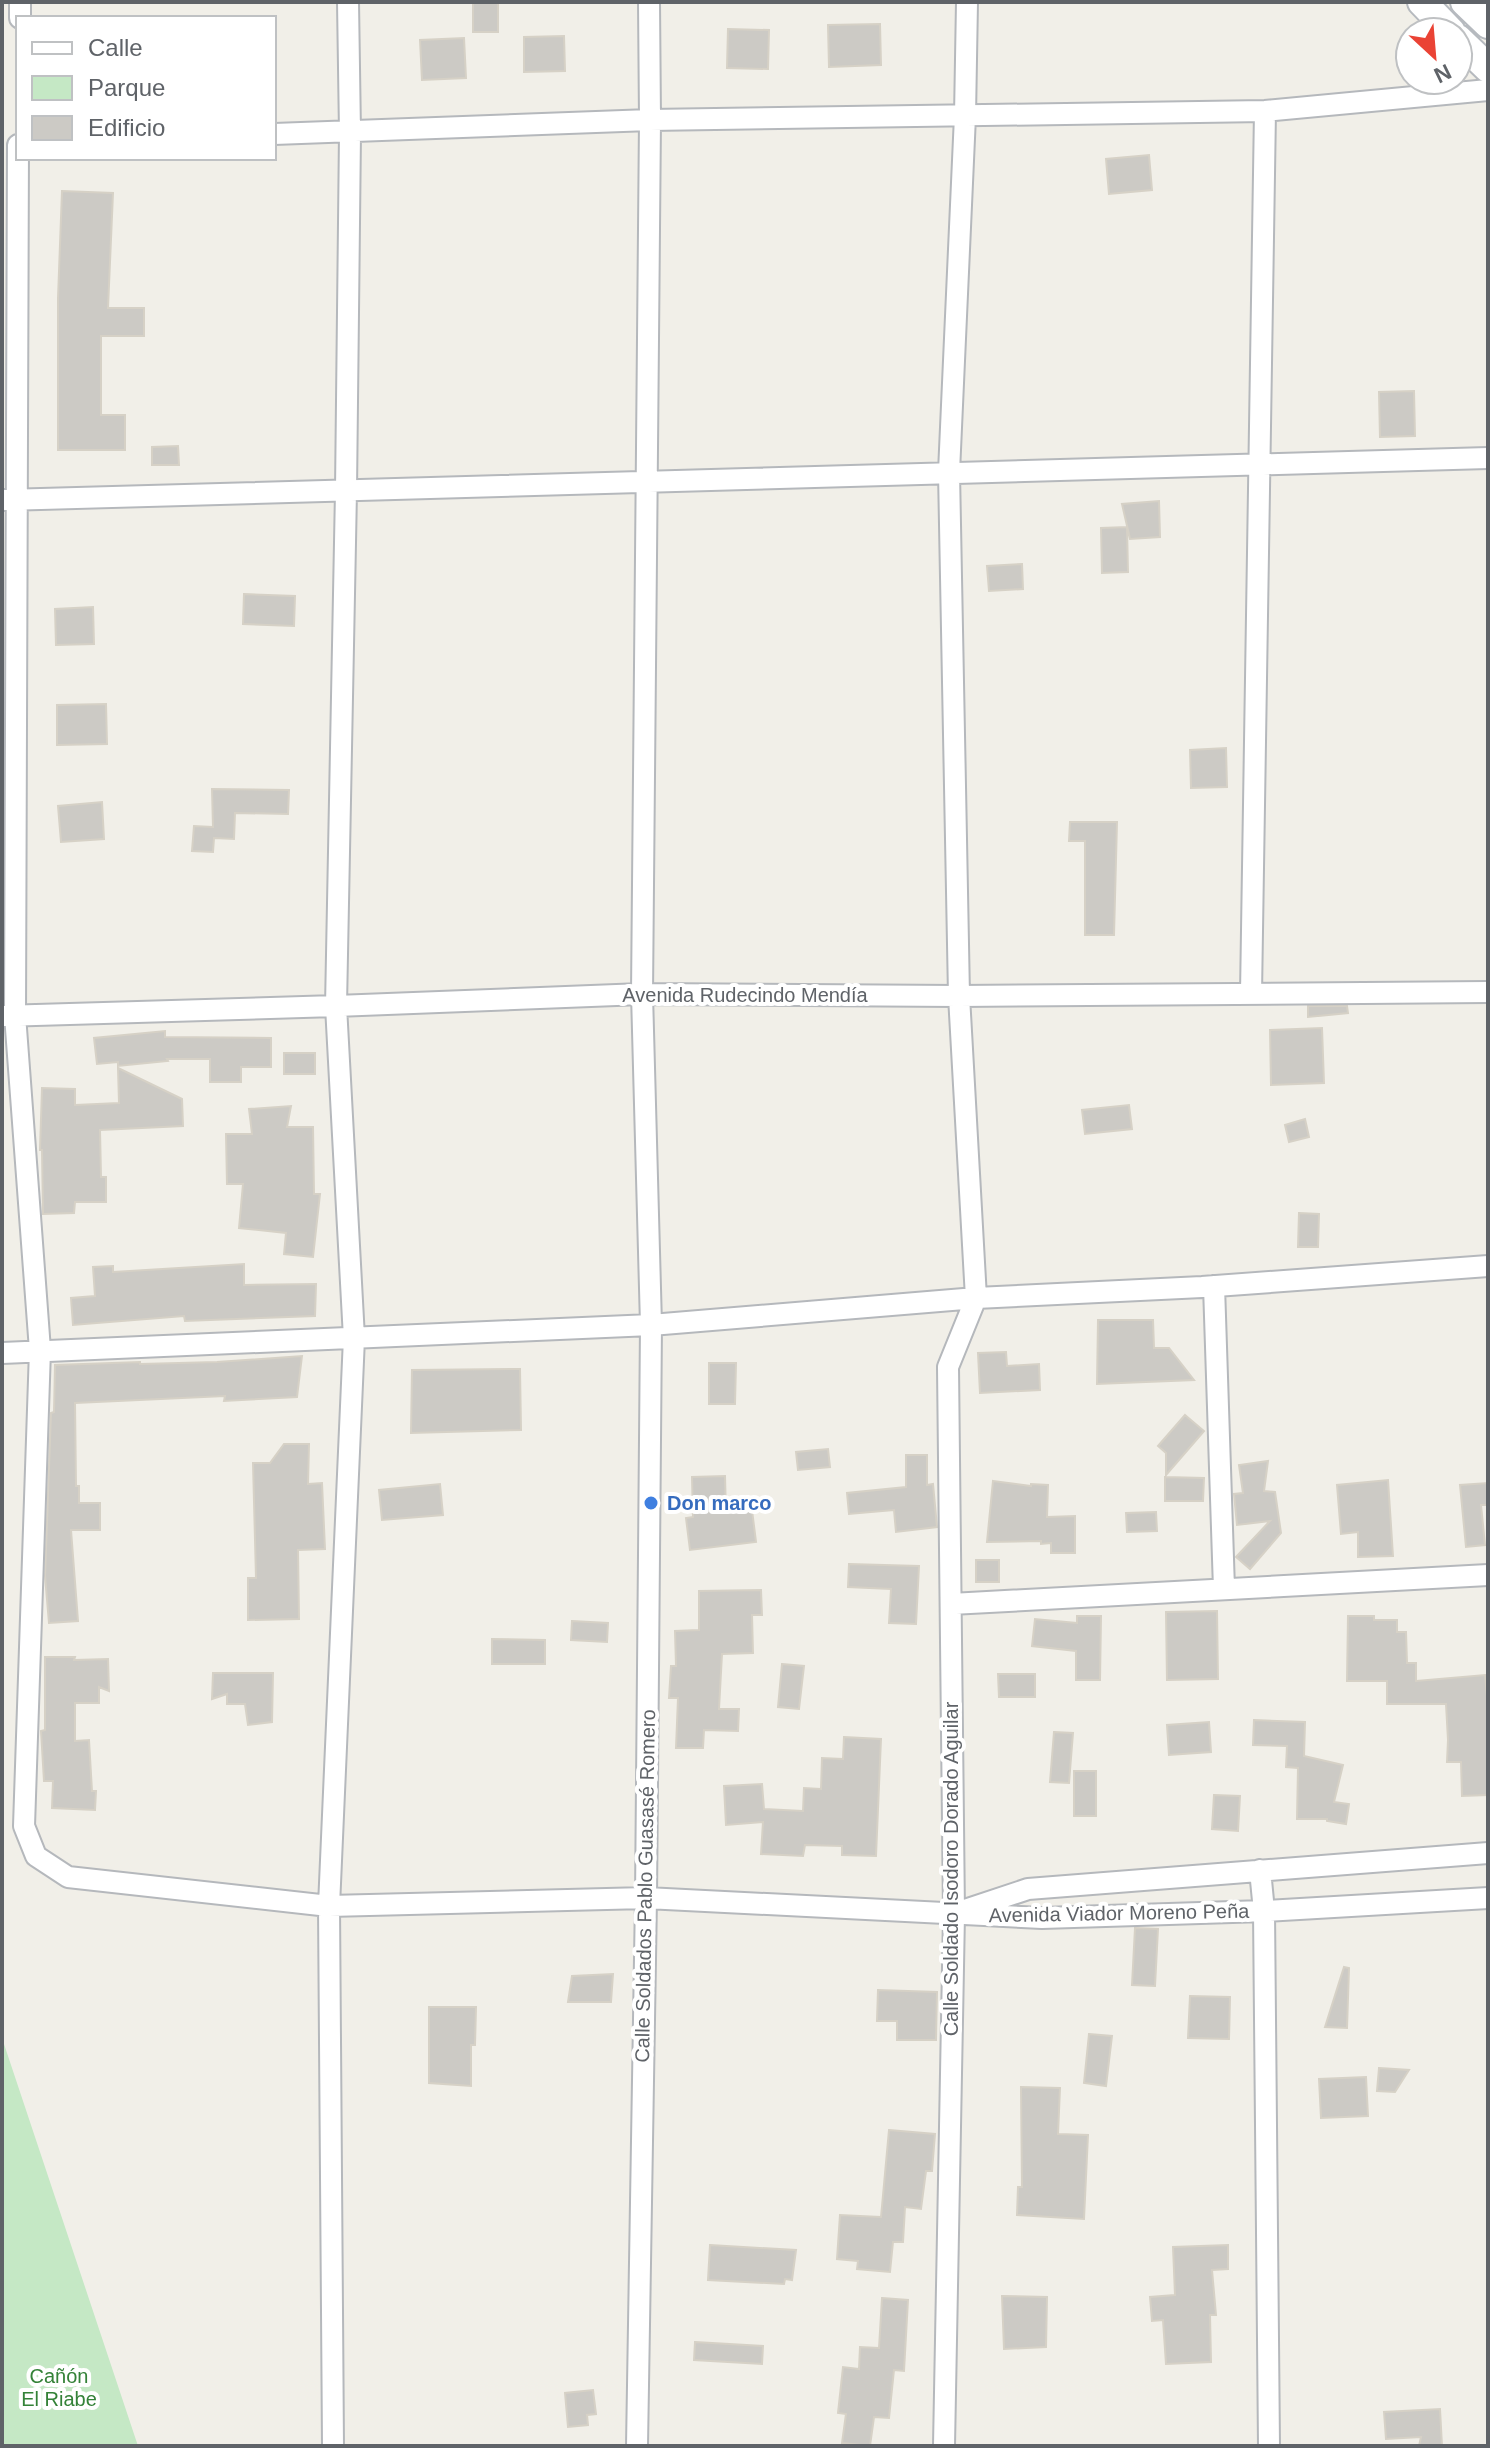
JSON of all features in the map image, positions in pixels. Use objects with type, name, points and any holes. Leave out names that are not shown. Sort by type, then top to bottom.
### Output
[{"type":"main road","points":[[1465,2],[1488,24]]},
{"type":"street","points":[[333,2446],[329,1906],[354,1338],[336,1006],[346,491],[350,133],[348,2]]},
{"type":"street","name":"Calle Soldados Pablo Guasasé Romero","points":[[637,2446],[651,1325],[642,994],[649,2]]},
{"type":"street","points":[[967,2],[949,472],[959,996],[976,1298]]},
{"type":"street","points":[[276,134],[650,120],[1265,111],[1488,90]]},
{"type":"street","points":[[1251,994],[1265,111]]},
{"type":"street","points":[[18,160],[9,500],[9,1016],[40,1350],[24,1826],[36,1856],[68,1877],[329,1906],[646,1898],[954,1914]]},
{"type":"street","points":[[9,500],[1488,458]]},
{"type":"street","name":"Avenida Rudecindo Mendía","points":[[9,1016],[642,994],[959,996],[1488,992]]},
{"type":"street","points":[[2,1353],[651,1325],[976,1298],[1214,1286],[1488,1266]]},
{"type":"street","points":[[1214,1286],[1224,1589]]},
{"type":"street","name":"Calle Soldado Isodoro Dorado Aguilar","points":[[944,2446],[954,1914],[948,1367],[976,1298]]},
{"type":"street","points":[[951,1604],[1488,1575]]},
{"type":"street","name":"Avenida Viador Moreno Peña","points":[[954,1914],[1028,1889],[1488,1853]]},
{"type":"street","points":[[1260,1870],[1264,1911],[1269,2446]]},
{"type":"street","name":"Avenida Viador Moreno Peña","points":[[954,1914],[1042,1918],[1264,1911],[1488,1898]]},
{"type":"green space","name":"Cañón El Riabe","points":[[2,2038],[138,2446],[2,2446]]},
{"type":"building","points":[[473,2],[498,2],[498,32],[473,32]]},
{"type":"building","points":[[880,24],[881,65],[829,67],[828,25]]},
{"type":"building","points":[[728,29],[769,30],[768,69],[727,68]]},
{"type":"building","points":[[564,36],[565,71],[524,72],[524,37]]},
{"type":"building","points":[[464,38],[466,78],[422,80],[420,40]]},
{"type":"building","points":[[1149,155],[1152,190],[1109,194],[1106,159]]},
{"type":"building","points":[[62,191],[113,193],[108,308],[144,308],[144,336],[101,336],[101,415],[125,415],[125,450],[58,450]]},
{"type":"building","points":[[1414,391],[1415,436],[1380,437],[1379,392]]},
{"type":"building","points":[[178,446],[179,465],[152,465],[152,447]]},
{"type":"building","points":[[1159,501],[1160,537],[1130,539],[1122,504]]},
{"type":"building","points":[[1127,527],[1128,572],[1102,573],[1101,528]]},
{"type":"building","points":[[1022,564],[1023,589],[989,591],[987,566]]},
{"type":"building","points":[[244,594],[295,596],[294,626],[243,624]]},
{"type":"building","points":[[93,607],[94,644],[56,645],[55,609]]},
{"type":"building","points":[[106,704],[107,744],[57,745],[57,705]]},
{"type":"building","points":[[1226,748],[1227,787],[1191,788],[1190,750]]},
{"type":"building","points":[[212,789],[289,790],[288,814],[235,813],[234,839],[214,838],[213,852],[192,851],[194,826],[213,827]]},
{"type":"building","points":[[102,802],[104,839],[61,842],[58,806]]},
{"type":"building","points":[[1070,822],[1117,822],[1114,935],[1085,935],[1085,841],[1069,841]]},
{"type":"building","points":[[1308,1006],[1347,1006],[1348,1013],[1308,1017]]},
{"type":"building","points":[[1322,1028],[1324,1083],[1271,1085],[1270,1030]]},
{"type":"building","points":[[165,1031],[165,1037],[271,1038],[271,1067],[241,1067],[241,1082],[210,1082],[210,1059],[167,1059],[118,1066],[118,1062],[97,1064],[94,1038]]},
{"type":"building","points":[[284,1053],[315,1053],[315,1074],[284,1074]]},
{"type":"building","points":[[118,1068],[182,1099],[183,1126],[100,1130],[101,1177],[106,1177],[106,1202],[75,1202],[74,1213],[43,1214],[40,1150],[42,1088],[75,1089],[75,1105],[119,1103]]},
{"type":"building","points":[[1129,1105],[1132,1129],[1085,1134],[1082,1110]]},
{"type":"building","points":[[291,1106],[287,1127],[313,1127],[314,1194],[320,1194],[313,1257],[284,1254],[286,1233],[239,1228],[243,1184],[227,1184],[226,1134],[252,1134],[249,1109]]},
{"type":"building","points":[[1305,1119],[1309,1137],[1289,1142],[1285,1125]]},
{"type":"building","points":[[1299,1213],[1319,1214],[1318,1247],[1298,1247]]},
{"type":"building","points":[[244,1264],[244,1285],[316,1284],[315,1316],[185,1321],[184,1316],[73,1325],[71,1298],[95,1296],[93,1267],[113,1266],[113,1272]]},
{"type":"building","points":[[1098,1320],[1153,1320],[1154,1348],[1169,1348],[1194,1380],[1097,1384]]},
{"type":"building","points":[[1006,1352],[1007,1366],[1039,1364],[1040,1390],[980,1393],[978,1353]]},
{"type":"building","points":[[302,1356],[297,1397],[224,1401],[225,1396],[75,1403],[79,1503],[100,1503],[100,1530],[71,1530],[78,1621],[49,1623],[45,1576],[55,1365],[217,1362]]},
{"type":"building","points":[[709,1363],[736,1363],[735,1404],[709,1404]]},
{"type":"building","points":[[520,1369],[521,1430],[411,1433],[412,1370]]},
{"type":"building","points":[[1185,1415],[1204,1431],[1166,1475],[1166,1453],[1158,1446]]},
{"type":"building","points":[[284,1444],[309,1444],[308,1484],[322,1483],[325,1549],[298,1550],[299,1619],[248,1620],[248,1578],[256,1578],[253,1463],[270,1463]]},
{"type":"building","points":[[828,1449],[830,1467],[798,1470],[796,1452]]},
{"type":"building","points":[[906,1455],[927,1455],[927,1485],[933,1484],[937,1527],[896,1532],[894,1510],[849,1514],[847,1493],[906,1487]]},
{"type":"building","points":[[1268,1461],[1264,1491],[1275,1492],[1281,1533],[1250,1569],[1236,1557],[1270,1521],[1237,1525],[1234,1494],[1243,1493],[1239,1465]]},
{"type":"building","points":[[725,1476],[726,1513],[752,1510],[756,1542],[690,1550],[686,1518],[693,1517],[692,1477]]},
{"type":"building","points":[[1165,1477],[1204,1478],[1203,1501],[1165,1501]]},
{"type":"building","points":[[1388,1480],[1393,1556],[1358,1557],[1358,1532],[1341,1534],[1337,1485]]},
{"type":"building","points":[[993,1481],[1048,1485],[1047,1517],[1075,1516],[1075,1553],[1051,1553],[1051,1543],[1041,1544],[1041,1541],[987,1542]]},
{"type":"building","points":[[1488,1483],[1488,1505],[1481,1505],[1485,1545],[1466,1547],[1460,1485]]},
{"type":"building","points":[[440,1484],[443,1515],[382,1520],[379,1490]]},
{"type":"building","points":[[1156,1512],[1157,1531],[1127,1532],[1126,1513]]},
{"type":"building","points":[[976,1560],[999,1560],[999,1582],[976,1582]]},
{"type":"building","points":[[849,1564],[919,1566],[916,1624],[889,1623],[891,1589],[848,1587]]},
{"type":"building","points":[[761,1590],[762,1615],[752,1615],[753,1653],[722,1654],[719,1709],[739,1709],[738,1731],[704,1730],[703,1748],[676,1748],[678,1698],[669,1698],[671,1666],[676,1666],[675,1631],[699,1630],[699,1591]]},
{"type":"building","points":[[1217,1611],[1218,1679],[1167,1680],[1166,1612]]},
{"type":"building","points":[[1077,1616],[1101,1616],[1100,1680],[1076,1680],[1076,1651],[1032,1646],[1035,1619],[1077,1623]]},
{"type":"building","points":[[1348,1616],[1397,1620],[1397,1632],[1406,1632],[1407,1663],[1416,1663],[1416,1681],[1485,1675],[1488,1795],[1462,1796],[1461,1762],[1447,1762],[1446,1704],[1387,1704],[1387,1681],[1347,1681]]},
{"type":"building","points":[[572,1621],[608,1623],[607,1642],[571,1640]]},
{"type":"building","points":[[492,1639],[545,1640],[545,1664],[492,1664]]},
{"type":"building","points":[[45,1657],[108,1659],[109,1691],[99,1687],[99,1703],[75,1703],[75,1741],[89,1740],[92,1791],[96,1791],[95,1810],[52,1808],[53,1781],[44,1781],[41,1731],[45,1730]]},
{"type":"building","points":[[782,1664],[804,1666],[799,1709],[778,1707]]},
{"type":"building","points":[[213,1673],[273,1673],[272,1722],[248,1725],[245,1704],[227,1704],[227,1694],[212,1699]]},
{"type":"building","points":[[998,1674],[1035,1674],[1035,1697],[999,1697]]},
{"type":"building","points":[[1254,1720],[1305,1722],[1304,1756],[1343,1765],[1334,1802],[1349,1804],[1346,1824],[1327,1819],[1297,1819],[1298,1768],[1286,1767],[1287,1746],[1253,1745]]},
{"type":"building","points":[[1209,1722],[1211,1752],[1169,1755],[1167,1725]]},
{"type":"building","points":[[1054,1732],[1073,1733],[1069,1783],[1050,1782]]},
{"type":"building","points":[[844,1737],[881,1739],[876,1856],[842,1855],[842,1846],[805,1845],[803,1856],[761,1854],[763,1822],[726,1825],[724,1786],[762,1784],[764,1809],[803,1811],[804,1788],[821,1789],[822,1758],[843,1759]]},
{"type":"building","points":[[1074,1771],[1096,1771],[1096,1816],[1074,1816]]},
{"type":"building","points":[[1214,1795],[1240,1796],[1238,1831],[1212,1829]]},
{"type":"building","points":[[1135,1928],[1158,1929],[1155,1986],[1132,1985]]},
{"type":"building","points":[[1344,1967],[1349,1968],[1347,2028],[1325,2027]]},
{"type":"building","points":[[613,1974],[611,2002],[568,2002],[572,1976]]},
{"type":"building","points":[[878,1990],[937,1992],[936,2040],[897,2040],[897,2021],[877,2021]]},
{"type":"building","points":[[1190,1996],[1230,1997],[1229,2039],[1188,2038]]},
{"type":"building","points":[[429,2007],[476,2007],[475,2045],[471,2045],[471,2086],[429,2083]]},
{"type":"building","points":[[1089,2034],[1112,2036],[1106,2086],[1084,2083]]},
{"type":"building","points":[[1379,2068],[1409,2070],[1395,2092],[1377,2091]]},
{"type":"building","points":[[1366,2077],[1368,2116],[1321,2118],[1319,2079]]},
{"type":"building","points":[[1021,2087],[1060,2088],[1058,2134],[1088,2135],[1084,2219],[1017,2215],[1018,2187],[1022,2187]]},
{"type":"building","points":[[889,2130],[935,2134],[932,2171],[926,2171],[921,2209],[905,2207],[903,2242],[893,2242],[890,2272],[857,2269],[858,2261],[837,2259],[840,2215],[881,2217]]},
{"type":"building","points":[[710,2245],[796,2250],[792,2280],[785,2279],[784,2284],[708,2280]]},
{"type":"building","points":[[1228,2245],[1228,2269],[1212,2270],[1216,2315],[1210,2315],[1211,2362],[1166,2364],[1163,2320],[1152,2321],[1150,2297],[1175,2295],[1173,2247]]},
{"type":"building","points":[[1002,2296],[1047,2297],[1046,2347],[1004,2349]]},
{"type":"building","points":[[882,2298],[908,2300],[904,2371],[894,2370],[889,2418],[874,2417],[870,2446],[842,2443],[846,2414],[838,2413],[843,2367],[859,2369],[860,2347],[879,2348]]},
{"type":"building","points":[[695,2342],[763,2346],[762,2364],[694,2360]]},
{"type":"building","points":[[593,2390],[596,2414],[587,2415],[588,2425],[568,2427],[565,2393]]},
{"type":"building","points":[[1440,2409],[1442,2446],[1419,2446],[1421,2437],[1386,2439],[1384,2412]]},
{"type":"place","name":"Don marco","points":[[651,1503]]}]
